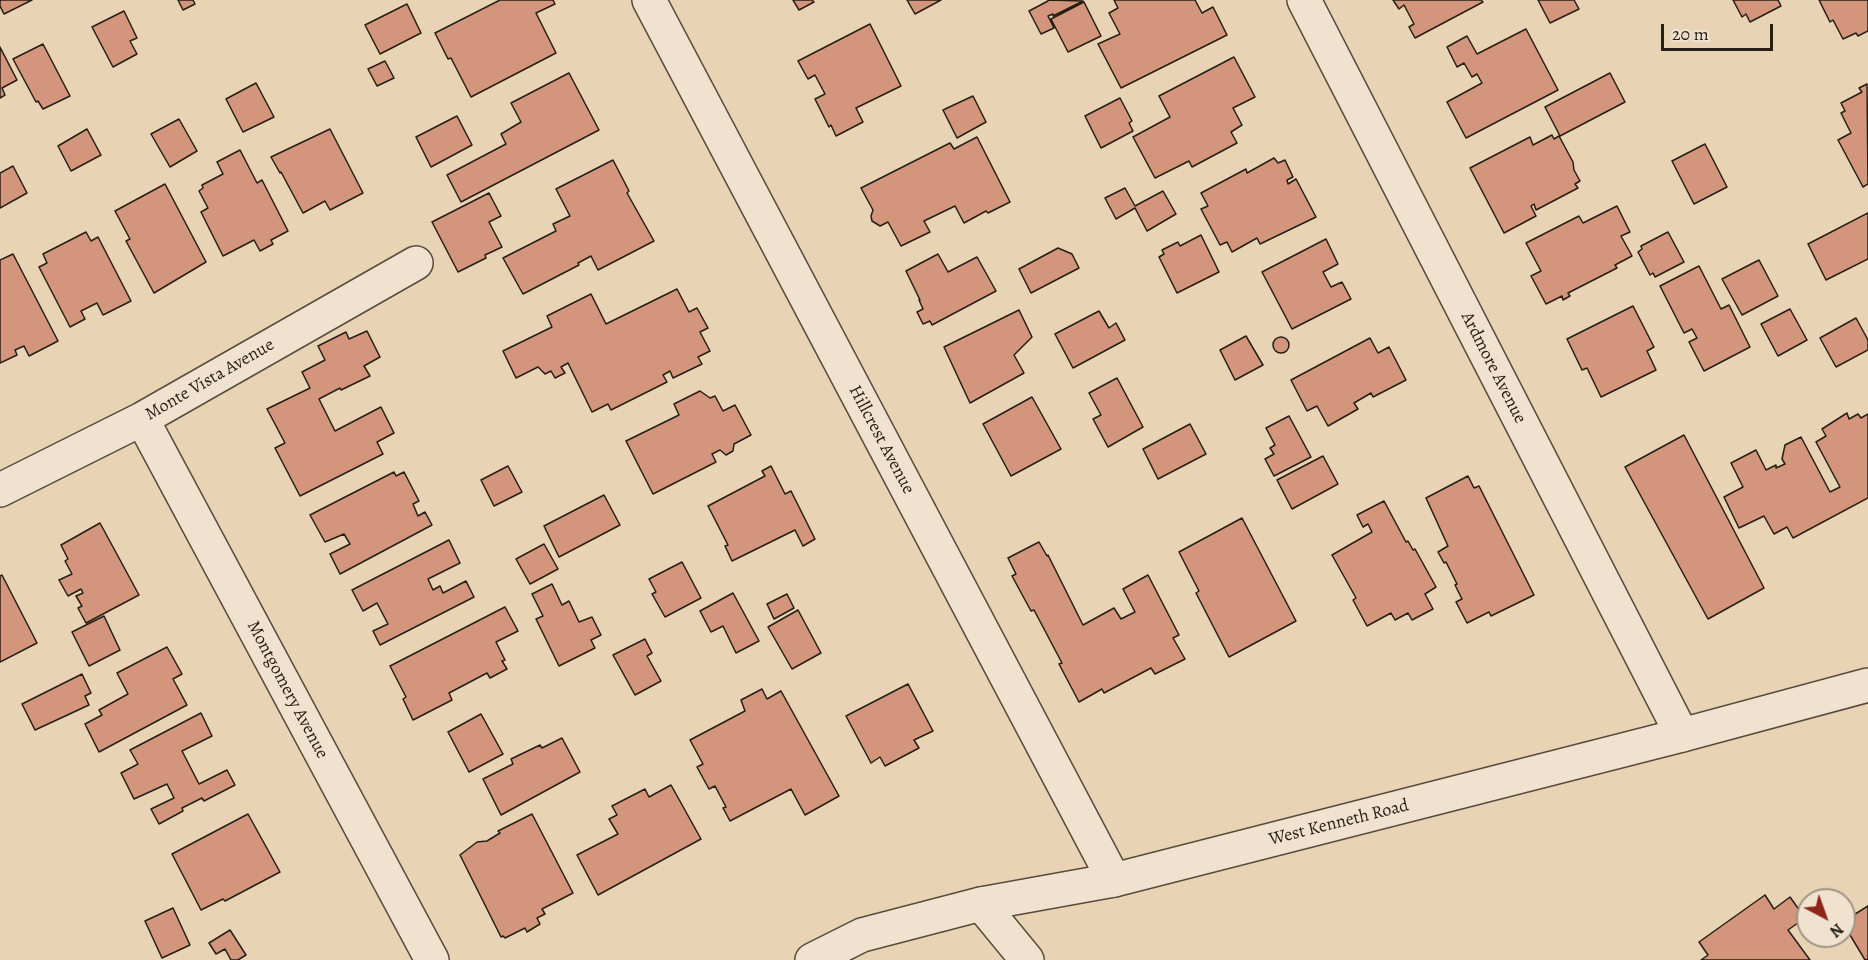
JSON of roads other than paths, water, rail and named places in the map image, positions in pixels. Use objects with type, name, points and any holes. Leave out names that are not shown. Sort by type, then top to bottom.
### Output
[{"type":"street","name":"Hillcrest Avenue","points":[[649,0],[1114,880]]},
{"type":"street","name":"Ardmore Avenue","points":[[1304,0],[1682,735]]},
{"type":"street","name":"Monte Vista Avenue","points":[[0,490],[142,419],[416,263]]},
{"type":"street","name":"Montgomery Avenue","points":[[142,419],[432,960]]},
{"type":"street","name":"West Kenneth Road","points":[[813,960],[862,935],[981,904],[1114,880],[1682,735],[1868,685]]},
{"type":"street","points":[[981,904],[1027,960]]}]
